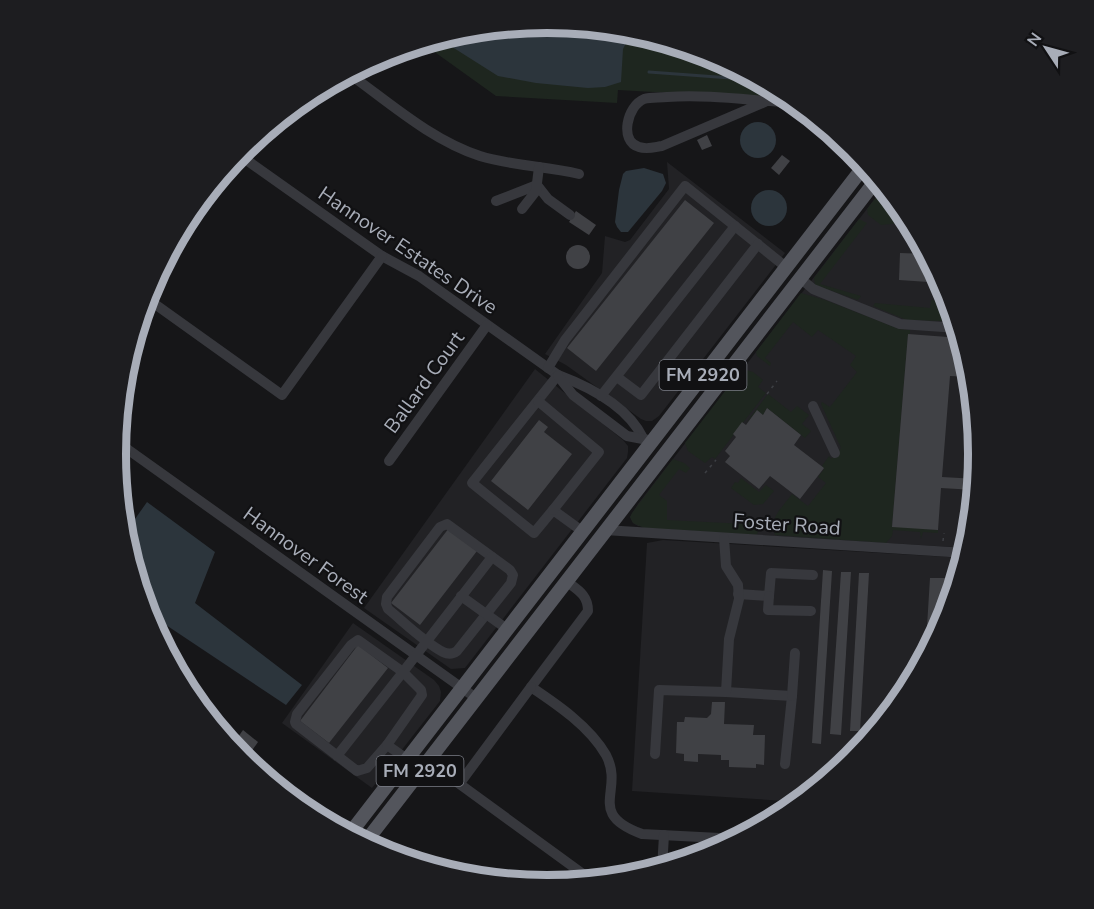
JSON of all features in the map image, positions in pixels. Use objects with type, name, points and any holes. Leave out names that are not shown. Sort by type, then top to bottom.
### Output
[{"type":"main road","name":"FM 2920","points":[[353,829],[582,531],[647,440],[860,173]]},
{"type":"main road","name":"FM 2920","points":[[370,837],[871,186]]},
{"type":"street","points":[[356,79],[451,144],[493,160],[579,174]]},
{"type":"street","points":[[765,102],[662,146],[648,149],[637,147],[630,141],[627,134],[633,106],[646,98],[687,96],[779,102]]},
{"type":"street","name":"Hannover Estates Drive","points":[[246,160],[382,256],[419,276],[558,375],[582,384],[601,396],[636,423],[647,440]]},
{"type":"street","points":[[522,209],[536,191],[539,167]]},
{"type":"street","points":[[496,201],[537,185]]},
{"type":"street","points":[[537,185],[548,199],[570,214]]},
{"type":"street","points":[[548,368],[565,340],[685,186],[786,267]]},
{"type":"street","points":[[601,396],[735,226]]},
{"type":"street","points":[[617,377],[641,396],[758,244]]},
{"type":"street","points":[[154,303],[282,395],[382,256]]},
{"type":"street","points":[[800,278],[813,289],[900,324],[949,327]]},
{"type":"street","name":"Ballard Court","points":[[389,461],[487,325]]},
{"type":"street","points":[[538,401],[599,452],[534,533],[472,483],[558,375]]},
{"type":"street","name":"Hannover Estates Drive","points":[[558,375],[573,395],[627,436],[647,440]]},
{"type":"street","points":[[813,406],[835,453]]},
{"type":"street","name":"Hannover Forest","points":[[126,448],[476,698]]},
{"type":"street","points":[[553,510],[582,531]]},
{"type":"street","points":[[447,524],[453,527],[492,557],[510,570],[513,575],[511,583],[453,654],[445,654],[388,609],[387,597],[440,527],[447,524]]},
{"type":"street","name":"Foster Road","points":[[605,530],[957,552]]},
{"type":"street","points":[[724,538],[726,566],[738,585],[735,618],[729,639],[726,692]]},
{"type":"street","points":[[337,756],[492,557]]},
{"type":"street","points":[[811,611],[768,610],[771,573],[813,575]]},
{"type":"street","points":[[460,783],[588,611],[588,602],[584,595],[566,581]]},
{"type":"street","points":[[738,594],[769,596]]},
{"type":"street","points":[[461,596],[507,629]]},
{"type":"street","points":[[358,640],[403,672],[421,690],[422,695],[387,745],[367,768],[360,771],[296,724],[295,719],[351,645],[358,640]]},
{"type":"street","points":[[785,764],[795,653]]},
{"type":"street","points":[[531,687],[571,716],[605,754],[610,766],[609,811],[617,821],[642,834],[721,838]]},
{"type":"street","points":[[655,754],[659,690],[792,696]]},
{"type":"street","points":[[387,745],[407,759]]},
{"type":"street","points":[[428,760],[583,874]]},
{"type":"street","points":[[663,860],[664,835]]},
{"type":"path","points":[[767,394],[777,381]]},
{"type":"path","points":[[705,473],[716,460]]},
{"type":"shaded area","points":[[547,33],[627,41],[623,49],[621,82],[605,87],[588,88],[536,83],[498,76],[449,45],[492,37]]},
{"type":"shaded area","points":[[519,34],[575,34],[602,37],[656,47],[682,55],[733,76],[773,99],[618,90],[617,103],[496,96],[431,49],[465,41]]},
{"type":"shaded area","points":[[758,122],[771,127],[776,140],[771,153],[758,158],[745,153],[740,140],[745,127]]},
{"type":"shaded area","points":[[667,162],[785,253],[659,416],[652,421],[646,421],[566,365],[545,354],[602,273],[605,236],[625,242],[630,240],[669,189]]},
{"type":"shaded area","points":[[644,168],[663,174],[666,183],[628,232],[621,232],[615,222],[623,174],[626,171]]},
{"type":"shaded area","points":[[769,190],[782,195],[787,208],[782,221],[769,226],[756,221],[751,208],[756,195]]},
{"type":"shaded area","points":[[878,195],[897,220],[925,268],[954,345],[965,399],[969,454],[965,510],[958,547],[638,526],[630,517]]},
{"type":"shaded area","points":[[878,195],[899,223],[881,225],[868,215],[867,209]]},
{"type":"shaded area","points":[[859,219],[867,223],[820,284],[861,296],[858,300],[815,285],[814,278]]},
{"type":"shaded area","points":[[801,293],[899,329],[910,330],[892,526],[938,530],[938,533],[923,532],[921,539],[920,532],[893,530],[892,536],[886,543],[775,535],[775,518],[792,494],[808,506],[826,483],[818,477],[824,469],[822,466],[829,456],[831,459],[841,448],[821,404],[822,402],[830,407],[857,372],[850,365],[856,356],[818,330],[812,337],[793,322],[765,358],[771,363],[770,366],[757,356],[756,352]]},
{"type":"shaded area","points":[[931,300],[939,301],[943,310],[942,321],[907,320],[873,306],[875,303],[930,308]]},
{"type":"shaded area","points":[[535,369],[623,440],[628,446],[627,458],[465,668],[451,669],[364,608]]},
{"type":"shaded area","points":[[742,369],[753,372],[763,380],[758,387],[766,393],[715,459],[712,457],[705,463],[688,451],[685,443]]},
{"type":"shaded area","points":[[768,394],[791,412],[797,406],[809,415],[802,424],[811,431],[805,438],[767,408],[763,415],[757,411],[745,424]]},
{"type":"shaded area","points":[[673,459],[690,468],[686,473],[679,469],[659,495],[667,501],[667,520],[746,524],[748,515],[760,525],[757,535],[644,528],[633,523],[630,517],[632,513]]},
{"type":"shaded area","points":[[741,478],[759,492],[766,485],[774,491],[763,504],[754,505],[731,488]]},
{"type":"shaded area","points":[[147,502],[215,552],[195,603],[302,685],[286,705],[160,621],[140,564],[132,524]]},
{"type":"shaded area","points":[[663,540],[955,557],[946,590],[925,641],[897,689],[845,753],[787,801],[632,791],[647,543]]},
{"type":"shaded area","points":[[353,623],[434,680],[441,692],[440,701],[372,788],[282,723]]},
{"type":"building","points":[[707,135],[712,146],[702,150],[697,140]]},
{"type":"building","points":[[782,155],[790,161],[779,175],[771,168]]},
{"type":"building","points":[[685,200],[714,223],[596,371],[567,348]]},
{"type":"building","points":[[576,211],[596,225],[589,235],[569,222]]},
{"type":"building","points":[[578,245],[587,248],[590,257],[587,266],[578,269],[569,266],[566,257],[569,248]]},
{"type":"building","points":[[900,253],[917,254],[931,282],[899,280]]},
{"type":"building","points":[[908,334],[952,337],[961,377],[950,376],[942,477],[968,478],[967,490],[941,488],[938,530],[892,527]]},
{"type":"building","points":[[767,408],[801,435],[794,445],[824,468],[800,499],[770,476],[759,489],[725,462],[730,456],[725,451],[736,437],[733,434],[742,422],[746,425],[757,410],[763,415]]},
{"type":"building","points":[[539,420],[548,427],[544,432],[572,454],[528,510],[491,481]]},
{"type":"building","points":[[449,528],[477,551],[420,625],[391,603]]},
{"type":"building","points":[[823,570],[832,571],[821,744],[812,743]]},
{"type":"building","points":[[841,572],[851,572],[841,735],[830,734]]},
{"type":"building","points":[[859,573],[869,573],[860,731],[850,731]]},
{"type":"building","points":[[930,578],[948,578],[946,590],[926,638]]},
{"type":"building","points":[[358,645],[388,668],[329,743],[300,721]]},
{"type":"building","points":[[712,702],[725,702],[724,724],[754,725],[753,735],[765,735],[764,765],[756,764],[756,768],[729,767],[729,760],[721,760],[721,755],[698,754],[698,762],[684,761],[684,754],[676,753],[677,722],[684,722],[685,717],[707,718],[711,714]]},
{"type":"building","points":[[243,730],[258,742],[250,754],[237,739]]},
{"type":"waterway","points":[[649,72],[738,79]]}]
